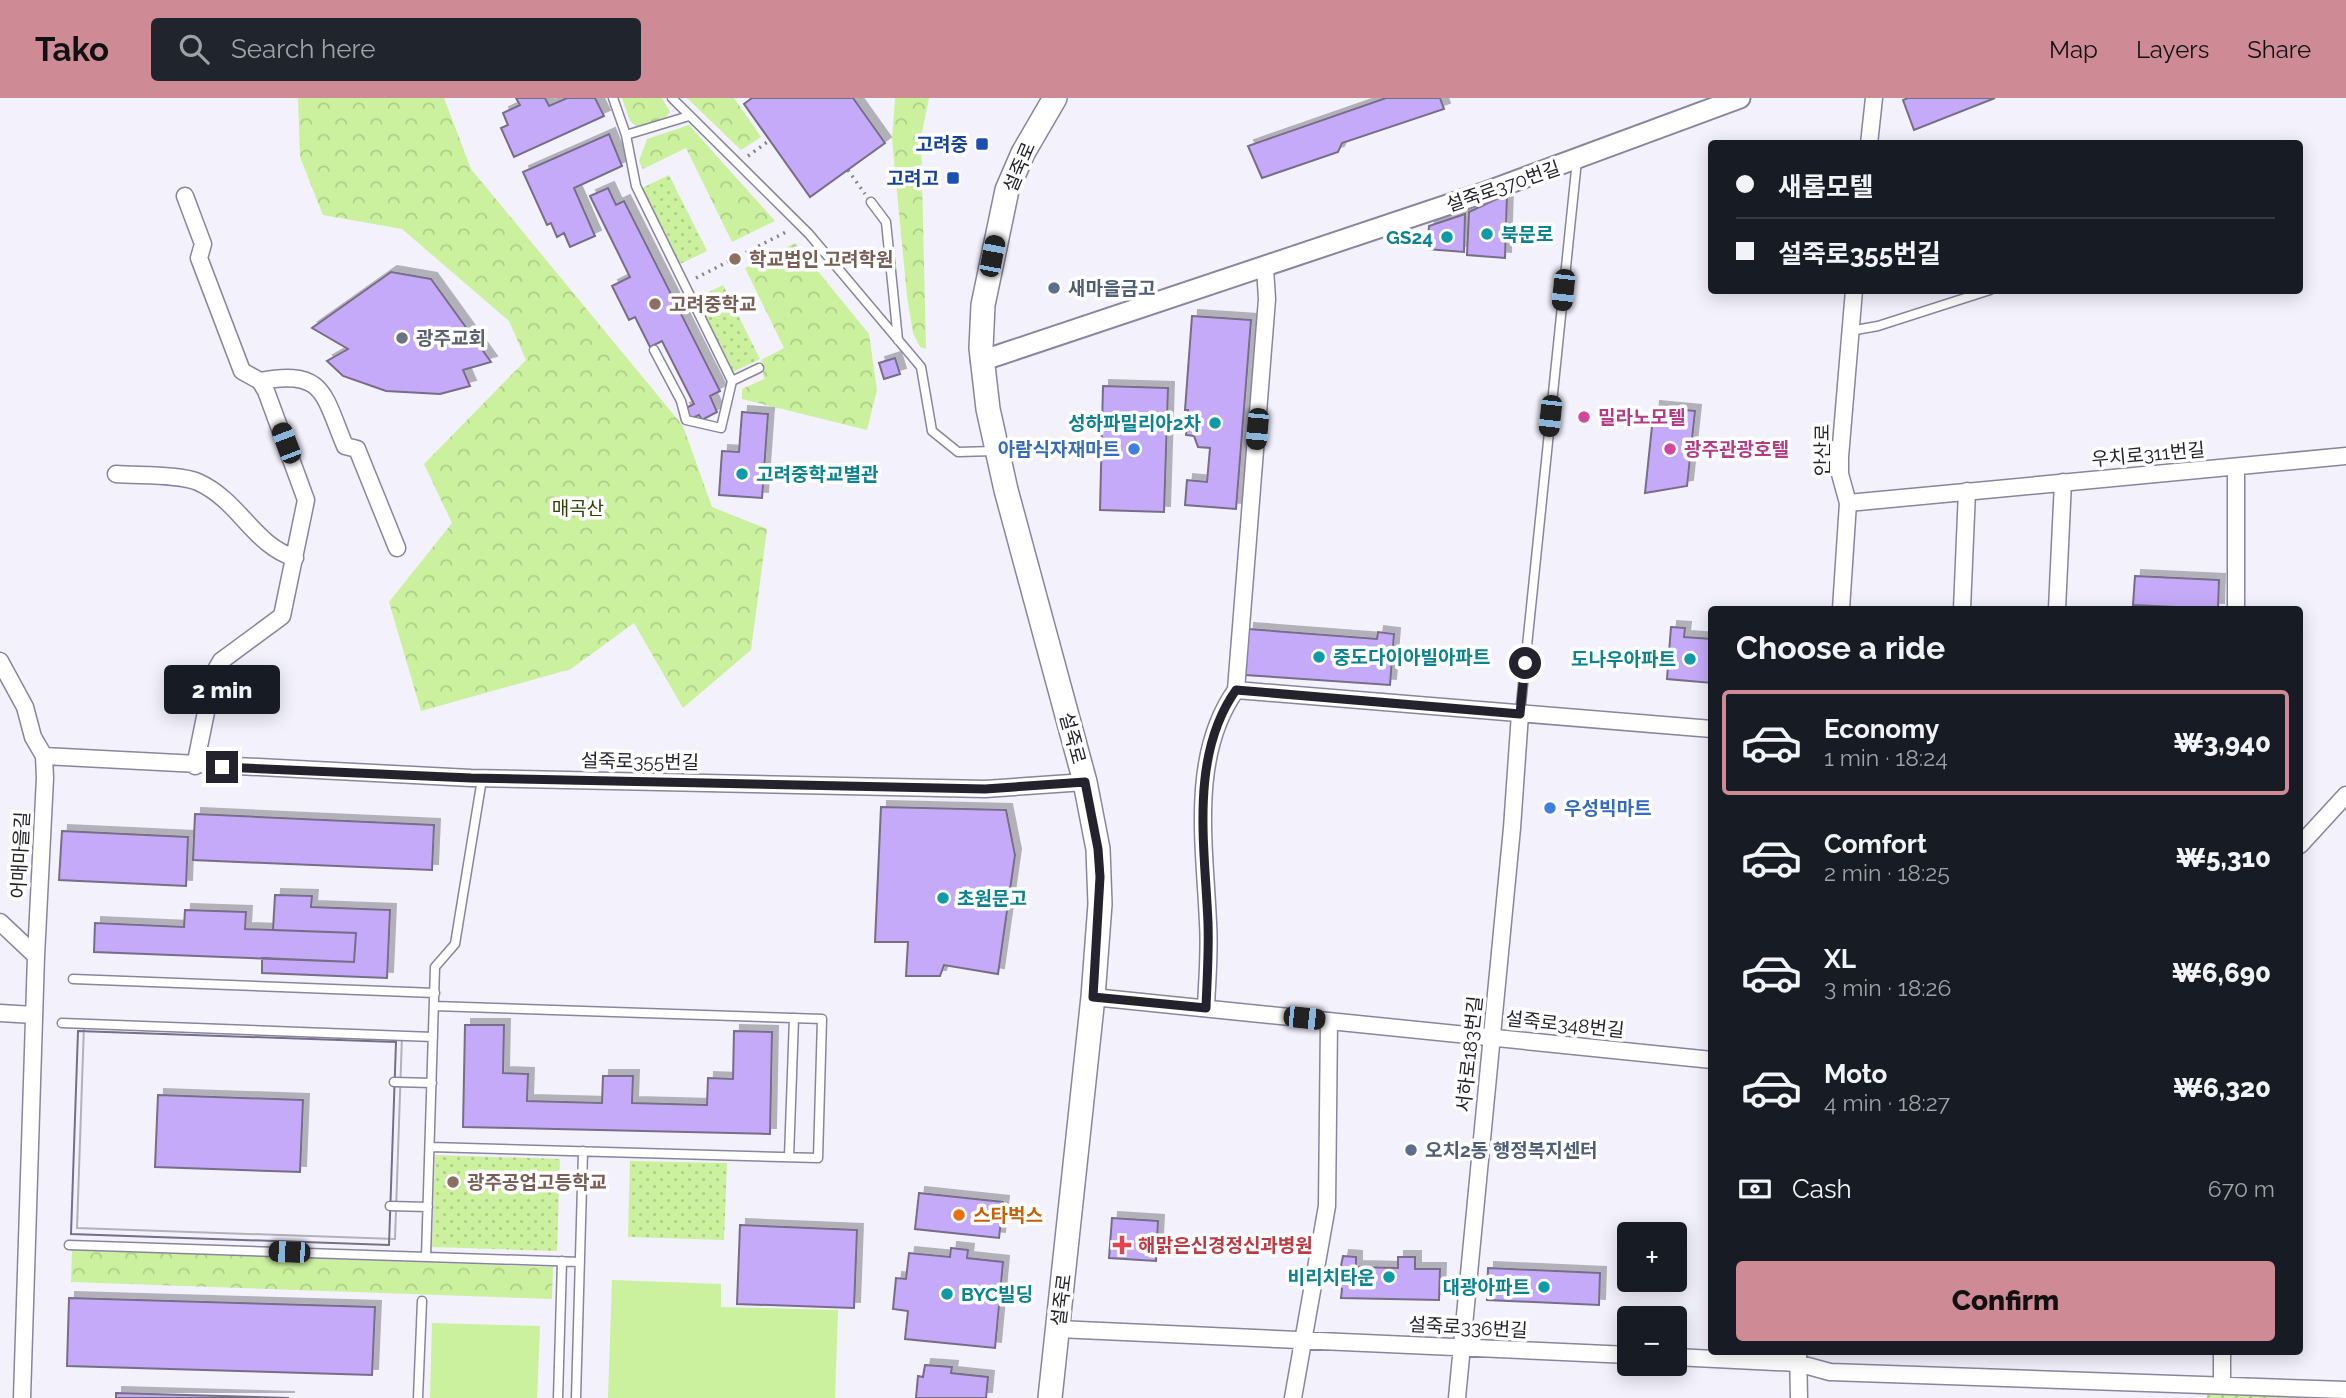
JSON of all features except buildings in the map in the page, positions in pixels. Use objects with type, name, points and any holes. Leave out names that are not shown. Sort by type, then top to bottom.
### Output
[{"type":"main road","name":"설죽로","points":[[1050,1398],[1093,997],[1100,877],[1098,849],[1085,782],[1018,541],[981,361],[983,305],[1007,190],[1023,153],[1055,98]]},
{"type":"street","name":"설죽로370번길","points":[[981,361],[1265,268],[1577,160],[1738,98]]},
{"type":"street","points":[[1869,140],[1874,98]]},
{"type":"street","points":[[185,196],[203,244],[199,258],[242,371],[260,381],[290,376],[309,380],[319,388],[345,446],[357,449],[397,548]]},
{"type":"street","points":[[1206,1008],[1209,948],[1202,823],[1214,734],[1224,706],[1236,690],[1268,299],[1265,268]]},
{"type":"street","name":"안산로","points":[[1841,606],[1848,503],[1840,474],[1840,457],[1854,294]]},
{"type":"street","points":[[195,766],[214,673],[221,661],[282,616],[306,500],[260,381]]},
{"type":"street","name":"우치로311번길","points":[[1848,503],[2346,456]]},
{"type":"street","points":[[2236,468],[2236,606]]},
{"type":"street","points":[[117,474],[195,481],[224,497],[275,552],[295,558]]},
{"type":"street","points":[[2057,606],[2063,482]]},
{"type":"street","points":[[1962,606],[1967,491]]},
{"type":"street","name":"어매마을길","points":[[0,661],[25,707],[33,737],[44,756],[22,1398]]},
{"type":"street","points":[[1236,690],[1708,729]]},
{"type":"street","name":"서하로183번길","points":[[1457,1398],[1520,714]]},
{"type":"street","name":"설죽로355번길","points":[[44,756],[482,779],[985,789],[1085,782]]},
{"type":"street","points":[[2303,842],[2346,796]]},
{"type":"street","points":[[0,922],[36,956]]},
{"type":"street","name":"설죽로348번길","points":[[1093,997],[1708,1060]]},
{"type":"street","points":[[0,1013],[34,1016]]},
{"type":"street","points":[[1293,1398],[1327,1206],[1329,1021]]},
{"type":"street","name":"설죽로336번길","points":[[1058,1329],[1617,1354]]},
{"type":"street","points":[[2222,1355],[2222,1385]]},
{"type":"street","points":[[1687,1357],[1798,1357],[1830,1372],[2346,1390]]},
{"type":"street","points":[[1798,1357],[1799,1398]]},
{"type":"lane","points":[[613,98],[626,135],[636,186],[732,382],[721,428],[686,420],[681,401],[654,350]]},
{"type":"lane","points":[[672,98],[800,225],[921,367],[933,431],[958,452],[998,451]]},
{"type":"lane","points":[[626,135],[690,116]]},
{"type":"lane","name":"서하로183번길","points":[[1520,714],[1577,160]]},
{"type":"lane","points":[[871,202],[886,222],[898,340]]},
{"type":"lane","points":[[1850,331],[1878,326],[1978,294]]},
{"type":"lane","points":[[732,382],[759,368]]},
{"type":"lane","points":[[426,1257],[435,967],[455,944],[482,779]]},
{"type":"lane","points":[[73,979],[435,993]]},
{"type":"lane","points":[[430,1147],[817,1158],[822,1019],[434,1006]]},
{"type":"lane","points":[[789,1157],[794,1018]]},
{"type":"lane","points":[[62,1023],[433,1037]]},
{"type":"lane","points":[[394,1082],[432,1083]]},
{"type":"lane","points":[[576,1398],[583,1151]]},
{"type":"lane","points":[[390,1206],[428,1207]]},
{"type":"lane","points":[[69,1245],[580,1262]]},
{"type":"lane","points":[[558,1398],[562,1261]]},
{"type":"lane","points":[[418,1398],[422,1301]]},
{"type":"path","points":[[738,163],[770,140]]},
{"type":"path","points":[[848,170],[871,202]]},
{"type":"path","points":[[684,284],[800,225]]},
{"type":"green space","name":"매곡산","points":[[298,98],[444,98],[471,169],[683,426],[712,507],[767,529],[751,650],[683,708],[634,623],[571,669],[421,711],[389,602],[452,523],[424,464],[526,360],[509,321],[402,229],[323,215],[300,157]]},
{"type":"green space","points":[[622,98],[662,98],[670,112],[665,118],[637,127],[630,121]]},
{"type":"green space","points":[[687,98],[734,98],[761,137],[741,150]]},
{"type":"green space","points":[[895,98],[929,98],[921,137],[926,349],[920,347],[913,333],[907,296],[892,140]]},
{"type":"green space","points":[[689,125],[775,221],[732,242],[686,148],[643,169],[639,161],[647,139]]},
{"type":"green space","points":[[669,175],[707,251],[680,264],[642,188]]},
{"type":"green space","points":[[795,243],[869,334],[877,390],[867,430],[742,399],[742,389],[764,379],[761,360],[784,348],[745,268]]},
{"type":"green space","points":[[723,285],[760,359],[733,372],[697,298]]},
{"type":"green space","points":[[435,1155],[560,1159],[557,1251],[432,1247]]},
{"type":"green space","points":[[630,1161],[727,1163],[724,1240],[628,1237]]},
{"type":"green space","points":[[72,1250],[553,1267],[552,1299],[71,1282]]},
{"type":"green space","points":[[612,1280],[721,1284],[721,1307],[838,1310],[835,1398],[608,1398]]},
{"type":"green space","points":[[432,1323],[540,1326],[537,1398],[430,1398]]},
{"type":"green space","points":[[2207,1393],[2335,1396],[2336,1398],[2207,1398]]},
{"type":"place","name":"고려중","points":[[982,144]]},
{"type":"place","name":"고려고","points":[[953,178]]},
{"type":"place","name":"북문로","points":[[1487,234]]},
{"type":"place","name":"GS24","points":[[1447,237]]},
{"type":"place","name":"학교법인 고려학원","points":[[735,259]]},
{"type":"place","name":"새마을금고","points":[[1054,288]]},
{"type":"place","name":"고려중학교","points":[[655,304]]},
{"type":"place","name":"광주교회","points":[[402,338]]},
{"type":"place","name":"밀라노모텔","points":[[1584,417]]},
{"type":"place","name":"성하파밀리아2차","points":[[1215,423]]},
{"type":"place","name":"아람식자재마트","points":[[1134,449]]},
{"type":"place","name":"광주관광호텔","points":[[1670,449]]},
{"type":"place","name":"고려중학교별관","points":[[742,474]]},
{"type":"place","name":"중도다이아빌아파트","points":[[1319,657]]},
{"type":"place","name":"도나우아파트","points":[[1690,659]]},
{"type":"place","name":"우성빅마트","points":[[1550,808]]},
{"type":"place","name":"초원문고","points":[[943,898]]},
{"type":"place","name":"오치2동 행정복지센터","points":[[1411,1150]]},
{"type":"place","name":"광주공업고등학교","points":[[453,1182]]},
{"type":"place","name":"스타벅스","points":[[959,1215]]},
{"type":"place","name":"해맑은신경정신과병원","points":[[1122,1245]]},
{"type":"place","name":"비리치타운","points":[[1389,1277]]},
{"type":"place","name":"대광아파트","points":[[1544,1287]]},
{"type":"place","name":"BYC빌딩","points":[[947,1294]]},
{"type":"route","points":[[222,767],[471,778],[985,789],[1085,782],[1098,849],[1100,877],[1093,997],[1206,1008],[1209,948],[1202,823],[1214,734],[1224,706],[1236,690],[1451,706],[1520,714],[1525,663]]}]
